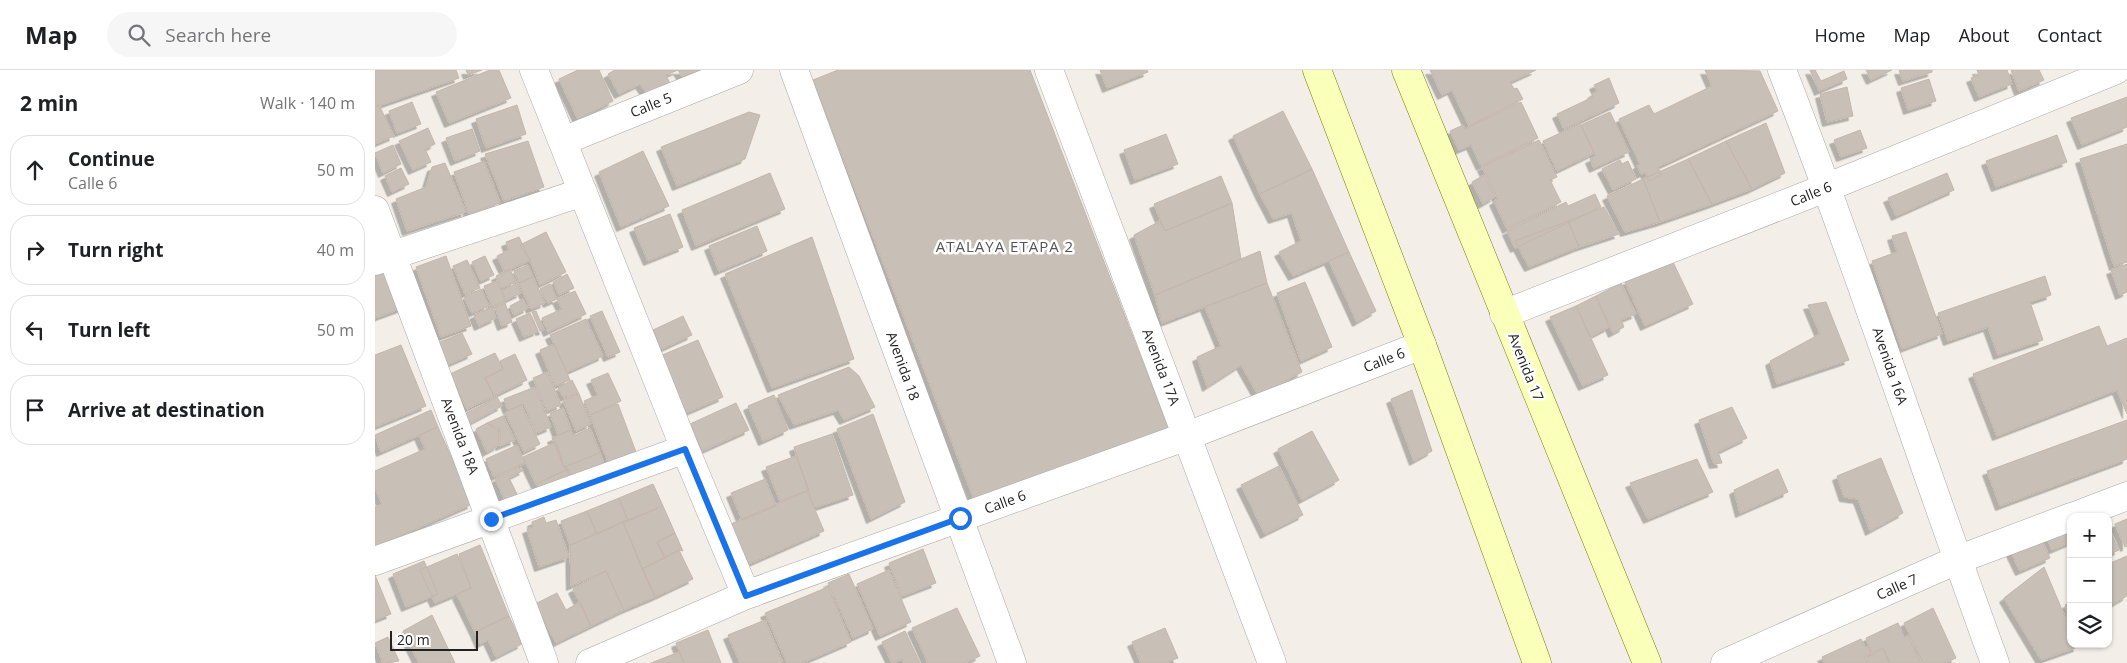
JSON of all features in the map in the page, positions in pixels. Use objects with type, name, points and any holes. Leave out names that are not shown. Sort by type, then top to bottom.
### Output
[{"type":"main road","points":[[1317,70],[1422,345],[1537,663]]},
{"type":"main road","name":"Avenida 17","points":[[1405,70],[1647,663]]},
{"type":"street","points":[[535,70],[685,449],[746,596]]},
{"type":"street","name":"Calle 5","points":[[563,141],[739,70]]},
{"type":"street","name":"Avenida 18","points":[[794,70],[1012,663]]},
{"type":"street","name":"Avenida 17A","points":[[1049,70],[1272,663]]},
{"type":"street","name":"Avenida 16A","points":[[1782,70],[1827,187],[1957,560],[1995,663]]},
{"type":"street","name":"Calle 6","points":[[1504,314],[1827,187],[2116,70]]},
{"type":"street","points":[[383,258],[583,192]]},
{"type":"street","name":"Avenida 18A","points":[[375,210],[383,258],[491,519],[544,663]]},
{"type":"street","name":"Calle 6","points":[[590,663],[746,596],[1187,436],[1422,345]]},
{"type":"street","points":[[375,560],[685,449]]},
{"type":"street","name":"Calle 7","points":[[2082,513],[2127,496]]},
{"type":"street","name":"Calle 7","points":[[1725,663],[1957,560],[2067,519]]},
{"type":"building","points":[[375,70],[456,70],[459,78],[375,107]]},
{"type":"building","points":[[466,70],[482,70],[468,75]]},
{"type":"building","points":[[490,70],[499,70],[511,98],[449,123],[436,92]]},
{"type":"building","points":[[578,70],[599,70],[613,101],[578,119],[559,79]]},
{"type":"building","points":[[615,70],[678,70],[666,75],[671,86],[649,97],[640,84],[619,94],[608,74]]},
{"type":"building","points":[[678,70],[700,70],[682,77]]},
{"type":"building","points":[[838,70],[1030,70],[1169,430],[975,502],[813,80]]},
{"type":"building","points":[[1100,70],[1147,70],[1148,72],[1107,88]]},
{"type":"building","points":[[1430,70],[1536,70],[1510,82],[1514,89],[1517,88],[1523,99],[1469,126],[1452,90],[1442,95]]},
{"type":"building","points":[[1705,70],[1760,71],[1778,111],[1658,167],[1662,175],[1649,181],[1645,172],[1641,174],[1637,165],[1640,164],[1619,119],[1649,105],[1654,114],[1712,86]]},
{"type":"building","points":[[1810,70],[1815,70],[1821,81],[1844,71],[1847,79],[1819,91]]},
{"type":"building","points":[[1866,70],[1892,70],[1871,80]]},
{"type":"building","points":[[1899,70],[1932,70],[1932,72],[1903,81]]},
{"type":"building","points":[[1977,70],[2007,70],[2012,84],[1979,97],[1971,78],[1979,75]]},
{"type":"building","points":[[2011,70],[2039,70],[2044,80],[2019,91]]},
{"type":"building","points":[[1609,78],[1619,103],[1564,129],[1557,114],[1593,97],[1592,94],[1597,91],[1594,85]]},
{"type":"building","points":[[1929,79],[1936,101],[1908,110],[1901,88]]},
{"type":"building","points":[[1847,87],[1853,116],[1827,122],[1820,94]]},
{"type":"building","points":[[2127,97],[2127,127],[2082,145],[2071,118]]},
{"type":"building","points":[[412,102],[421,124],[397,133],[389,111]]},
{"type":"building","points":[[1521,102],[1538,138],[1481,166],[1471,145],[1459,150],[1450,131],[1463,125],[1465,129]]},
{"type":"building","points":[[379,105],[394,136],[375,144],[375,107]]},
{"type":"building","points":[[517,105],[526,134],[486,148],[476,119]]},
{"type":"building","points":[[1283,111],[1312,169],[1260,194],[1233,136]]},
{"type":"building","points":[[749,112],[760,115],[745,159],[677,186],[661,147]]},
{"type":"building","points":[[1610,112],[1629,152],[1594,168],[1590,159],[1596,156],[1581,125]]},
{"type":"building","points":[[1766,123],[1785,173],[1752,189],[1726,141]]},
{"type":"building","points":[[1580,124],[1594,153],[1557,171],[1543,141]]},
{"type":"building","points":[[428,128],[435,144],[425,149],[431,162],[413,170],[399,141]]},
{"type":"building","points":[[472,129],[480,151],[455,161],[446,138]]},
{"type":"building","points":[[1860,130],[1867,148],[1841,157],[1834,140]]},
{"type":"building","points":[[1166,134],[1178,164],[1135,180],[1124,150]]},
{"type":"building","points":[[2057,135],[2067,162],[1996,187],[1986,161]]},
{"type":"building","points":[[1539,140],[1557,177],[1550,180],[1561,202],[1507,229],[1494,201],[1498,199],[1482,167]]},
{"type":"building","points":[[528,141],[544,187],[504,201],[485,154]]},
{"type":"building","points":[[1726,141],[1752,189],[1712,204],[1688,159]]},
{"type":"building","points":[[2127,144],[2127,262],[2114,266],[2080,159]]},
{"type":"building","points":[[393,145],[401,164],[383,173],[375,153]]},
{"type":"building","points":[[643,151],[669,206],[621,227],[599,172]]},
{"type":"building","points":[[1688,159],[1712,204],[1660,222],[1643,179]]},
{"type":"building","points":[[1620,160],[1622,164],[1628,161],[1636,179],[1613,190],[1602,169]]},
{"type":"building","points":[[484,161],[500,203],[469,214],[454,172]]},
{"type":"building","points":[[445,163],[466,212],[407,231],[396,199],[426,187],[432,167]]},
{"type":"building","points":[[401,168],[409,184],[392,192],[385,176]]},
{"type":"building","points":[[1312,169],[1349,252],[1293,276],[1279,252],[1301,241],[1292,213],[1273,219],[1260,194]]},
{"type":"building","points":[[770,173],[785,209],[696,246],[682,210]]},
{"type":"building","points":[[1947,173],[1954,190],[1896,216],[1888,198]]},
{"type":"building","points":[[1484,175],[1495,197],[1483,204],[1472,182]]},
{"type":"building","points":[[1221,176],[1232,203],[1165,231],[1154,204]]},
{"type":"building","points":[[1643,179],[1660,222],[1625,232],[1607,196]]},
{"type":"building","points":[[1595,194],[1601,207],[1515,248],[1507,231],[1566,202],[1568,206]]},
{"type":"building","points":[[1232,203],[1241,259],[1155,295],[1134,235],[1160,221],[1165,231]]},
{"type":"building","points":[[1604,207],[1619,234],[1579,247],[1568,221]]},
{"type":"building","points":[[670,214],[683,247],[648,261],[634,228]]},
{"type":"building","points":[[1568,221],[1579,247],[1529,267],[1515,241]]},
{"type":"building","points":[[757,226],[767,251],[719,271],[709,246]]},
{"type":"building","points":[[546,232],[566,272],[540,285],[530,260],[520,245]]},
{"type":"building","points":[[1906,232],[1942,334],[1902,349],[1872,261],[1897,252],[1892,236]]},
{"type":"building","points":[[519,237],[530,260],[505,272],[497,256],[509,250],[506,242]]},
{"type":"building","points":[[812,237],[854,359],[772,388],[725,274]]},
{"type":"building","points":[[1260,251],[1267,283],[1162,323],[1155,295]]},
{"type":"building","points":[[1349,252],[1376,311],[1357,322],[1329,261]]},
{"type":"building","points":[[446,256],[471,326],[441,337],[416,267]]},
{"type":"building","points":[[485,256],[494,275],[481,281],[472,262]]},
{"type":"building","points":[[467,260],[480,288],[465,294],[453,266]]},
{"type":"building","points":[[1672,260],[1693,304],[1645,326],[1625,282]]},
{"type":"building","points":[[2127,264],[2127,292],[2120,295],[2111,270]]},
{"type":"building","points":[[528,265],[533,277],[519,283],[514,271]]},
{"type":"building","points":[[391,269],[405,307],[375,318],[375,275]]},
{"type":"building","points":[[510,269],[516,282],[502,288],[496,276]]},
{"type":"building","points":[[567,274],[574,288],[559,295],[553,282]]},
{"type":"building","points":[[2045,276],[2051,295],[2030,302],[2043,340],[1998,355],[1988,327],[1948,341],[1938,313]]},
{"type":"building","points":[[533,277],[545,303],[531,309],[519,283]]},
{"type":"building","points":[[497,281],[505,301],[492,307],[484,286]]},
{"type":"building","points":[[1305,282],[1332,347],[1301,361],[1277,293]]},
{"type":"building","points":[[517,283],[521,293],[506,300],[502,291]]},
{"type":"building","points":[[1267,283],[1302,372],[1258,395],[1241,365],[1207,387],[1197,357],[1221,346],[1205,307]]},
{"type":"building","points":[[1621,283],[1636,314],[1621,320],[1624,327],[1613,333],[1596,296]]},
{"type":"building","points":[[550,284],[557,299],[548,303],[540,289]]},
{"type":"building","points":[[481,289],[489,306],[472,313],[464,297]]},
{"type":"building","points":[[575,291],[586,314],[548,332],[542,318],[562,309],[557,299]]},
{"type":"building","points":[[1596,296],[1609,327],[1590,337],[1576,306]]},
{"type":"building","points":[[523,299],[528,308],[514,315],[510,306]]},
{"type":"building","points":[[1826,302],[1849,360],[1777,384],[1770,361],[1820,334],[1808,305]]},
{"type":"building","points":[[505,303],[512,322],[502,326],[495,307]]},
{"type":"building","points":[[1576,306],[1608,375],[1583,386],[1550,317]]},
{"type":"building","points":[[492,307],[496,318],[479,326],[474,315]]},
{"type":"building","points":[[536,311],[544,330],[540,331],[532,312]]},
{"type":"building","points":[[602,311],[620,352],[608,357],[590,316]]},
{"type":"building","points":[[530,313],[538,331],[524,337],[516,319]]},
{"type":"building","points":[[683,316],[692,335],[662,349],[653,330]]},
{"type":"building","points":[[586,319],[603,356],[567,372],[550,335]]},
{"type":"building","points":[[2099,326],[2107,346],[2127,338],[2127,414],[2117,390],[1997,436],[1973,374]]},
{"type":"building","points":[[462,333],[472,354],[447,365],[438,343]]},
{"type":"building","points":[[698,340],[723,397],[686,413],[660,356]]},
{"type":"building","points":[[554,344],[570,380],[555,386],[540,350]]},
{"type":"building","points":[[401,345],[426,406],[375,427],[375,355]]},
{"type":"building","points":[[495,353],[503,369],[485,378],[494,396],[467,409],[450,374]]},
{"type":"building","points":[[515,354],[527,380],[494,396],[485,378],[503,369],[500,361]]},
{"type":"building","points":[[849,367],[859,376],[875,407],[844,420],[838,410],[794,425],[778,395]]},
{"type":"building","points":[[547,372],[561,405],[547,411],[533,378]]},
{"type":"building","points":[[608,373],[621,401],[590,415],[584,401],[598,395],[591,380]]},
{"type":"building","points":[[572,380],[579,394],[563,397],[558,388]]},
{"type":"building","points":[[535,387],[551,427],[536,433],[524,404],[508,410],[504,399]]},
{"type":"building","points":[[1412,390],[1432,451],[1414,461],[1391,399]]},
{"type":"building","points":[[579,394],[591,424],[576,431],[563,400]]},
{"type":"building","points":[[774,395],[788,430],[763,441],[748,406]]},
{"type":"building","points":[[497,397],[502,406],[470,423],[465,414]]},
{"type":"building","points":[[736,403],[749,430],[702,451],[690,424]]},
{"type":"building","points":[[618,404],[636,452],[608,462],[590,415]]},
{"type":"building","points":[[521,405],[540,444],[524,452],[505,413]]},
{"type":"building","points":[[1732,407],[1747,438],[1718,452],[1722,463],[1714,464],[1699,420]]},
{"type":"building","points":[[563,408],[571,430],[558,435],[550,413]]},
{"type":"building","points":[[431,410],[438,427],[381,452],[375,435]]},
{"type":"building","points":[[873,414],[905,502],[871,519],[837,429]]},
{"type":"building","points":[[503,416],[515,440],[500,446],[500,430],[487,423]]},
{"type":"building","points":[[2127,420],[2127,459],[2000,506],[1987,471]]},
{"type":"building","points":[[487,423],[499,432],[498,446],[487,452],[476,429]]},
{"type":"building","points":[[438,427],[472,504],[375,547],[375,507],[382,504],[375,488],[375,471],[425,449],[419,435]]},
{"type":"building","points":[[590,428],[600,453],[564,467],[552,438],[571,430],[573,436]]},
{"type":"building","points":[[1312,431],[1339,480],[1302,500],[1278,449]]},
{"type":"building","points":[[832,434],[853,495],[814,508],[794,447]]},
{"type":"building","points":[[556,442],[564,467],[568,469],[536,484],[523,457]]},
{"type":"building","points":[[517,445],[525,463],[494,477],[486,459]]},
{"type":"building","points":[[600,453],[608,475],[575,481],[564,467]]},
{"type":"building","points":[[796,456],[809,490],[780,501],[766,467]]},
{"type":"building","points":[[1881,458],[1903,513],[1870,531],[1858,499],[1844,497],[1837,476]]},
{"type":"building","points":[[1697,459],[1713,492],[1648,519],[1630,483]]},
{"type":"building","points":[[1279,466],[1303,515],[1265,534],[1241,485]]},
{"type":"building","points":[[517,468],[524,470],[509,478],[518,496],[506,502],[495,479]]},
{"type":"building","points":[[568,469],[573,478],[543,492],[536,484]]},
{"type":"building","points":[[1778,469],[1788,492],[1740,513],[1734,490]]},
{"type":"building","points":[[765,479],[776,506],[742,520],[731,493]]},
{"type":"building","points":[[653,484],[663,506],[628,521],[619,498]]},
{"type":"building","points":[[807,491],[824,531],[749,564],[731,524]]},
{"type":"building","points":[[619,498],[628,521],[597,534],[587,511]]},
{"type":"building","points":[[663,506],[675,533],[657,542],[665,558],[642,569],[623,522]]},
{"type":"building","points":[[587,511],[597,534],[570,545],[561,521]]},
{"type":"building","points":[[544,517],[546,523],[556,520],[569,557],[539,567],[527,529],[533,527],[532,522]]},
{"type":"building","points":[[2127,519],[2127,546],[2125,547],[2115,524]]},
{"type":"building","points":[[623,522],[655,597],[624,610],[606,571],[571,586],[570,545]]},
{"type":"building","points":[[2067,531],[2067,544],[2052,550],[2045,534]]},
{"type":"building","points":[[675,533],[683,551],[679,550],[665,558],[657,542]]},
{"type":"building","points":[[2039,534],[2050,558],[2020,571],[2009,548]]},
{"type":"building","points":[[2112,535],[2119,550],[2112,553]]},
{"type":"building","points":[[480,545],[509,616],[475,632],[457,595],[471,588],[459,554]]},
{"type":"building","points":[[923,549],[936,583],[902,596],[889,563]]},
{"type":"building","points":[[679,550],[693,579],[655,597],[642,569]]},
{"type":"building","points":[[457,554],[471,588],[435,603],[420,570]]},
{"type":"building","points":[[2127,556],[2127,596],[2112,605],[2112,603],[2112,562]]},
{"type":"building","points":[[424,561],[438,594],[406,607],[393,574]]},
{"type":"building","points":[[2044,567],[2067,622],[2067,648],[2075,648],[2041,660],[2004,598]]},
{"type":"building","points":[[889,570],[911,622],[880,636],[857,584]]},
{"type":"building","points":[[606,571],[624,610],[591,626],[573,589]]},
{"type":"building","points":[[849,574],[873,629],[853,638],[828,583]]},
{"type":"building","points":[[375,575],[391,614],[375,620]]},
{"type":"building","points":[[828,587],[851,642],[802,663],[787,663],[765,613]]},
{"type":"building","points":[[557,593],[566,610],[580,602],[591,626],[556,643],[535,604]]},
{"type":"building","points":[[957,608],[980,656],[965,663],[928,663],[912,628]]},
{"type":"building","points":[[1933,608],[1956,658],[1944,663],[1923,663],[1904,623]]},
{"type":"building","points":[[432,615],[455,663],[419,663],[403,631]]},
{"type":"building","points":[[509,616],[522,644],[496,657],[488,640],[480,644],[475,632]]},
{"type":"building","points":[[765,620],[783,663],[740,663],[728,635]]},
{"type":"building","points":[[1898,623],[1904,637],[1908,636],[1921,663],[1890,663],[1883,648],[1872,653],[1866,638]]},
{"type":"building","points":[[1165,628],[1178,658],[1165,663],[1141,663],[1132,642]]},
{"type":"building","points":[[708,630],[721,663],[684,663],[676,643]]},
{"type":"building","points":[[905,631],[920,663],[904,663],[902,659],[892,663],[882,642]]},
{"type":"building","points":[[388,637],[399,661],[383,663],[375,643]]},
{"type":"building","points":[[1861,639],[1865,647],[1868,646],[1871,654],[1865,657],[1868,663],[1825,663],[1822,657]]},
{"type":"building","points":[[1883,649],[1889,663],[1870,663],[1867,657]]},
{"type":"building","points":[[679,652],[684,663],[651,663]]},
{"type":"district","name":"ATALAYA ETAPA 2","points":[[1005,247]]},
{"type":"route","points":[[491,519],[685,449],[746,596],[960,518]]}]
